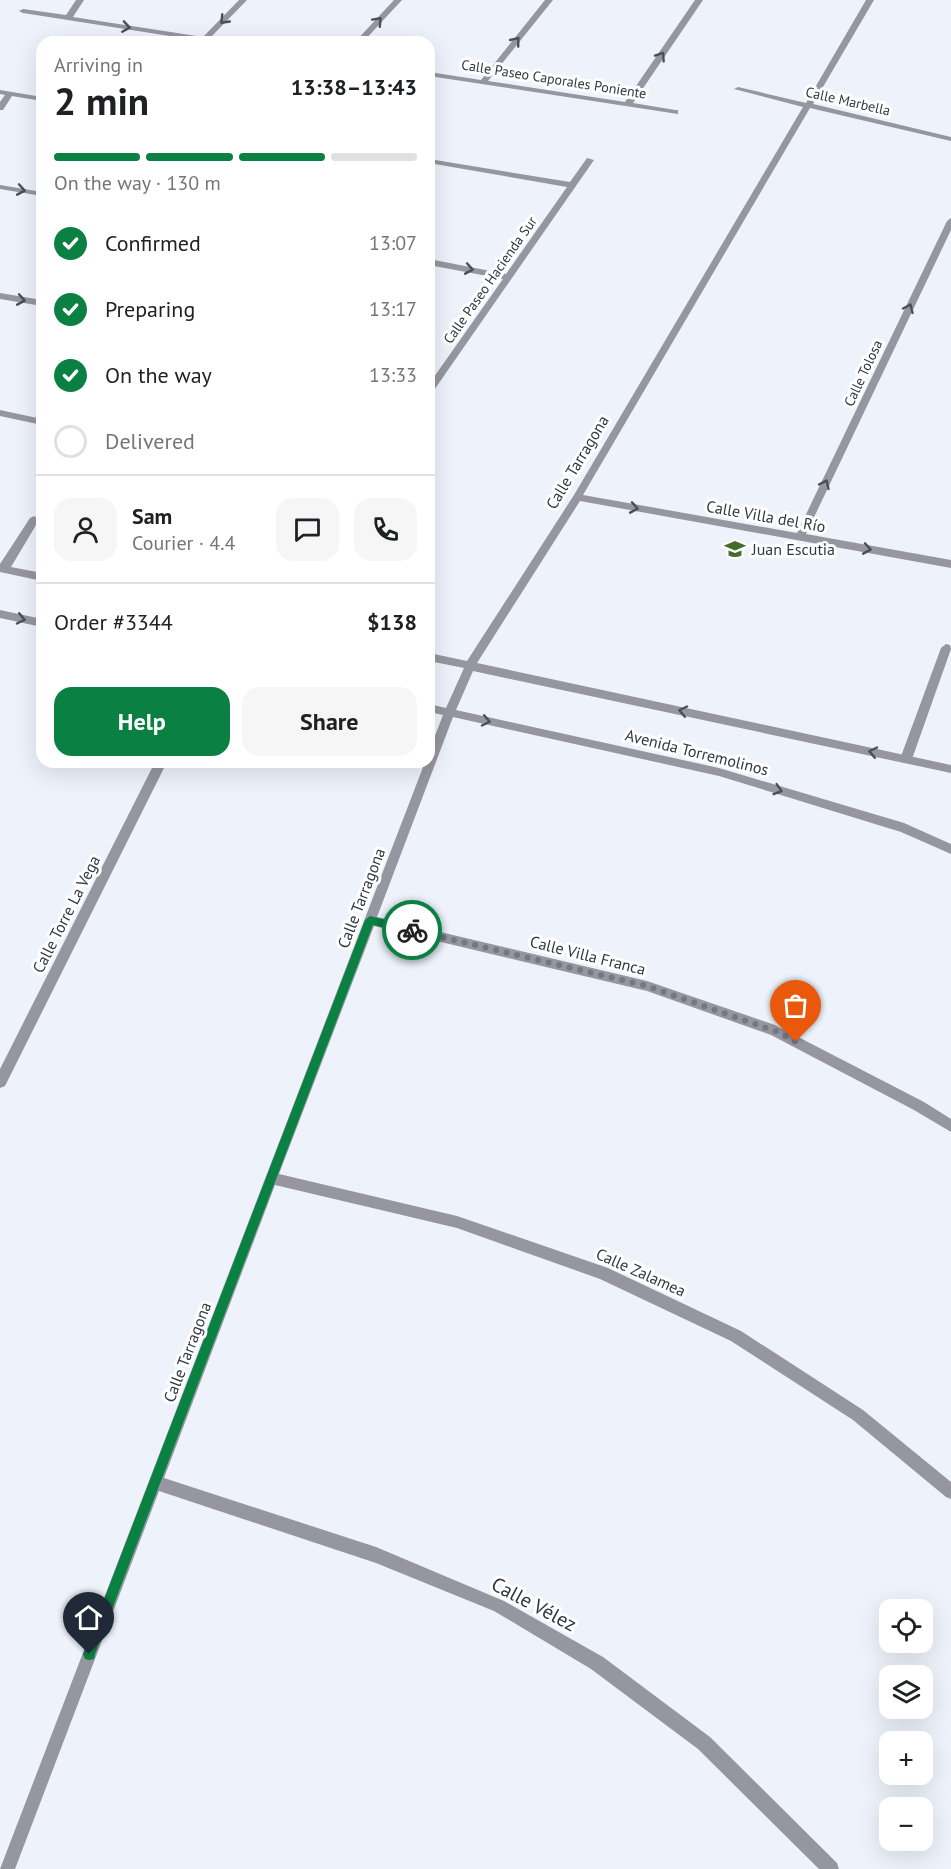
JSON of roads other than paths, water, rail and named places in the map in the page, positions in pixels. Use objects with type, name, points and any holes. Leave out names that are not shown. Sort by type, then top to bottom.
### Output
[{"type":"street","points":[[68,18],[80,0]]},
{"type":"street","points":[[208,36],[243,0]]},
{"type":"street","points":[[365,36],[398,0]]},
{"type":"street","points":[[483,82],[549,0]]},
{"type":"street","points":[[628,104],[699,0]]},
{"type":"street","name":"Calle Tarragona","points":[[435,750],[470,666],[576,497],[870,0]]},
{"type":"street","points":[[22,11],[185,36]]},
{"type":"street","name":"Calle Paseo Caporales Poniente","points":[[435,75],[675,112]]},
{"type":"street","name":"Calle Marbella","points":[[738,89],[951,139]]},
{"type":"street","points":[[0,92],[36,98]]},
{"type":"street","points":[[0,108],[10,93]]},
{"type":"street","name":"Calle Paseo Hacienda Sur","points":[[435,383],[590,160]]},
{"type":"street","points":[[435,162],[573,185]]},
{"type":"street","points":[[0,186],[36,193]]},
{"type":"street","name":"Calle Tolosa","points":[[800,537],[951,220]]},
{"type":"street","points":[[435,263],[508,277]]},
{"type":"street","points":[[0,296],[36,302]]},
{"type":"street","points":[[435,374],[441,375]]},
{"type":"street","points":[[0,413],[36,421]]},
{"type":"street","name":"Calle Villa del Río","points":[[576,497],[951,564]]},
{"type":"street","points":[[34,520],[2,568],[36,576]]},
{"type":"street","points":[[0,614],[36,622]]},
{"type":"street","points":[[906,759],[946,648]]},
{"type":"street","points":[[435,658],[951,769]]},
{"type":"street","name":"Avenida Torremolinos","points":[[435,710],[719,772],[904,828],[951,849]]},
{"type":"street","name":"Calle Torre La Vega","points":[[0,1082],[158,768]]},
{"type":"street","name":"Calle Tarragona","points":[[7,1869],[428,768]]},
{"type":"street","name":"Calle Villa Franca","points":[[370,920],[647,986],[775,1031],[919,1106],[951,1126]]},
{"type":"street","name":"Calle Zalamea","points":[[271,1178],[457,1222],[603,1273],[736,1336],[858,1414],[951,1492]]},
{"type":"street","name":"Calle Vélez","points":[[155,1482],[376,1555],[508,1612],[597,1663],[704,1743],[831,1869]]},
{"type":"place","name":"Juan Escutia","points":[[735,549]]}]
